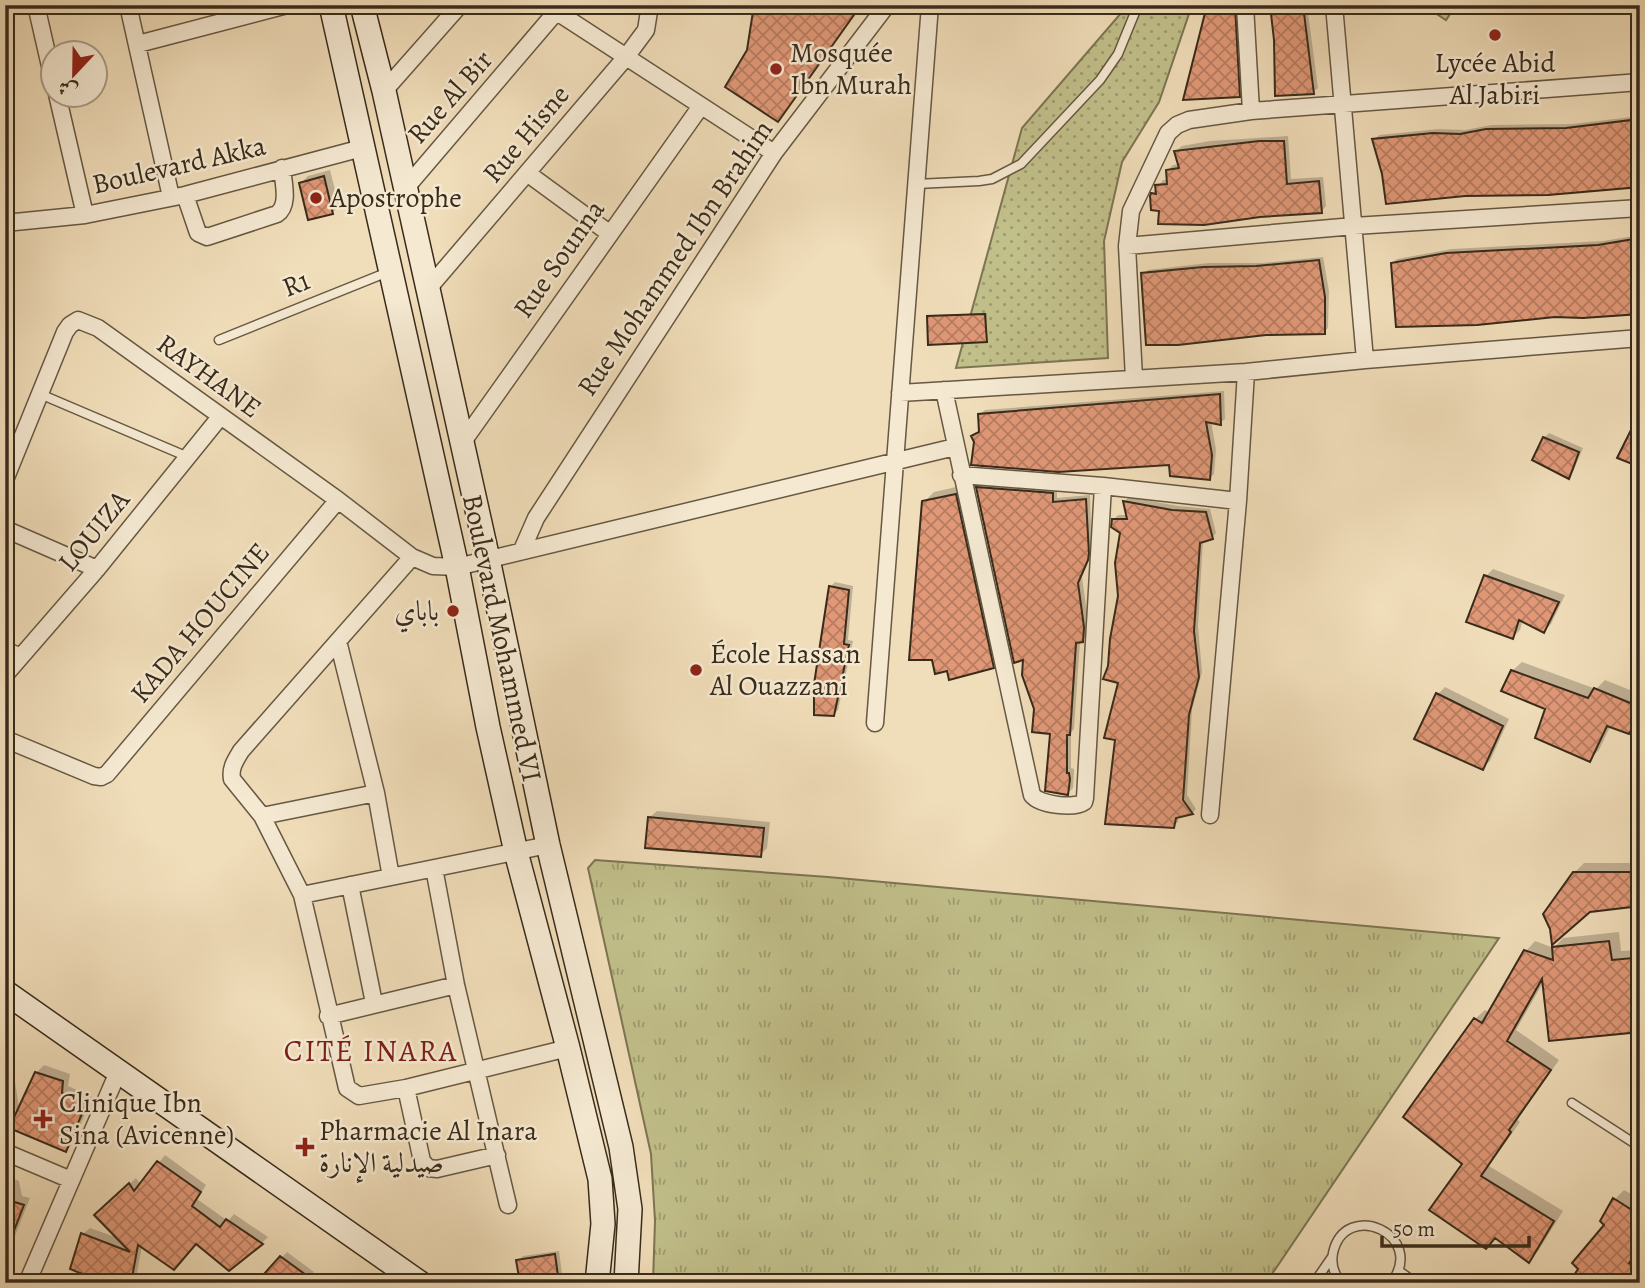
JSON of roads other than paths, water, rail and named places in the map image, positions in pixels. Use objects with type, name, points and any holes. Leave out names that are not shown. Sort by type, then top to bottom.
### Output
[{"type":"main road","name":"Boulevard Mohammed VI","points":[[331,5],[457,567],[516,852],[600,1179],[603,1224],[597,1283]]},
{"type":"main road","name":"Boulevard Mohammed VI","points":[[362,5],[384,91],[488,559],[548,845],[627,1176],[630,1209],[626,1283]]},
{"type":"main road","points":[[5,992],[420,1283]]},
{"type":"street","points":[[36,5],[44,38]]},
{"type":"street","points":[[128,5],[178,196],[198,233],[207,237],[277,214],[284,204],[282,168]]},
{"type":"street","points":[[138,44],[287,5]]},
{"type":"street","points":[[384,91],[460,5]]},
{"type":"street","name":"Rue Hisne","points":[[427,290],[626,57],[646,30],[650,5]]},
{"type":"street","name":"Rue Mohammed Ibn Brahim","points":[[522,550],[536,518],[774,153],[887,5]]},
{"type":"street","points":[[875,723],[930,5]]},
{"type":"street","points":[[1245,5],[1251,111]]},
{"type":"street","points":[[1334,5],[1365,360]]},
{"type":"street","points":[[559,8],[626,57],[774,153]]},
{"type":"street","name":"Rue Al Bir","points":[[404,190],[559,8]]},
{"type":"street","points":[[1134,378],[1127,246],[1131,211],[1168,133],[1177,125],[1189,120],[1251,111],[1640,82]]},
{"type":"street","name":"Rue Sounna","points":[[462,443],[701,106]]},
{"type":"street","points":[[60,108],[85,215]]},
{"type":"street","name":"Boulevard Akka","points":[[5,223],[85,215],[178,196],[362,148]]},
{"type":"street","points":[[527,173],[610,233]]},
{"type":"street","points":[[1127,246],[1354,226],[1640,208]]},
{"type":"street","name":"RAYHANE","points":[[5,480],[65,332],[78,320],[98,328],[338,500],[412,557],[433,565],[457,567]]},
{"type":"street","points":[[900,393],[1246,372],[1640,338]]},
{"type":"street","points":[[1210,815],[1238,501],[1246,372]]},
{"type":"street","points":[[944,390],[1032,795],[1039,801],[1077,806],[1084,802],[1085,798],[1103,486]]},
{"type":"street","name":"LOUIZA","points":[[5,675],[97,569],[220,417]]},
{"type":"street","points":[[457,567],[955,447]]},
{"type":"street","points":[[961,475],[1103,486],[1238,501]]},
{"type":"street","name":"KADA HOUCINE","points":[[5,739],[94,776],[107,774],[338,500]]},
{"type":"street","points":[[5,529],[97,569]]},
{"type":"street","points":[[412,557],[241,751],[233,764],[232,779],[262,816],[302,895],[328,1016],[347,1088],[352,1093],[359,1096],[406,1088],[568,1048]]},
{"type":"street","points":[[338,641],[376,793],[391,877]]},
{"type":"street","points":[[262,816],[376,793]]},
{"type":"street","points":[[302,895],[548,845]]},
{"type":"street","points":[[434,868],[456,985],[508,1205]]},
{"type":"street","points":[[349,885],[374,1003]]},
{"type":"street","points":[[328,1016],[456,985]]},
{"type":"street","points":[[27,1283],[117,1072]]},
{"type":"street","points":[[406,1088],[422,1161],[428,1168],[437,1169],[497,1155]]},
{"type":"street","points":[[5,1153],[71,1180]]},
{"type":"lane","points":[[916,184],[992,179],[1021,164],[1100,80],[1118,54],[1138,5]]},
{"type":"lane","name":"R1","points":[[219,340],[391,271]]},
{"type":"lane","points":[[40,394],[188,457]]},
{"type":"lane","points":[[5,646],[25,654]]},
{"type":"lane","points":[[1572,1103],[1640,1147]]},
{"type":"lane","points":[[1342,1283],[1333,1269],[1335,1244],[1343,1234],[1354,1227],[1367,1225],[1380,1227],[1391,1235],[1398,1246],[1401,1258],[1399,1271],[1391,1283]]},
{"type":"lane","points":[[1314,1283],[1332,1256]]},
{"type":"lane","points":[[1399,1271],[1416,1283]]},
{"type":"place","name":"Lycée Abid Al Jabiri","points":[[1495,35]]},
{"type":"place","name":"Mosquée Ibn Murah","points":[[776,69]]},
{"type":"place","name":"Apostrophe","points":[[316,198]]},
{"type":"place","name":"باباي","points":[[453,611]]},
{"type":"place","name":"École Hassan Al Ouazzani","points":[[696,670]]},
{"type":"place","name":"Clinique Ibn Sina (Avicenne)","points":[[43,1119]]},
{"type":"place","name":"Pharmacie Al Inara صيدلية الإنارة","points":[[305,1147]]},
{"type":"district","name":"CITÉ INARA","points":[[371,1051]]}]
